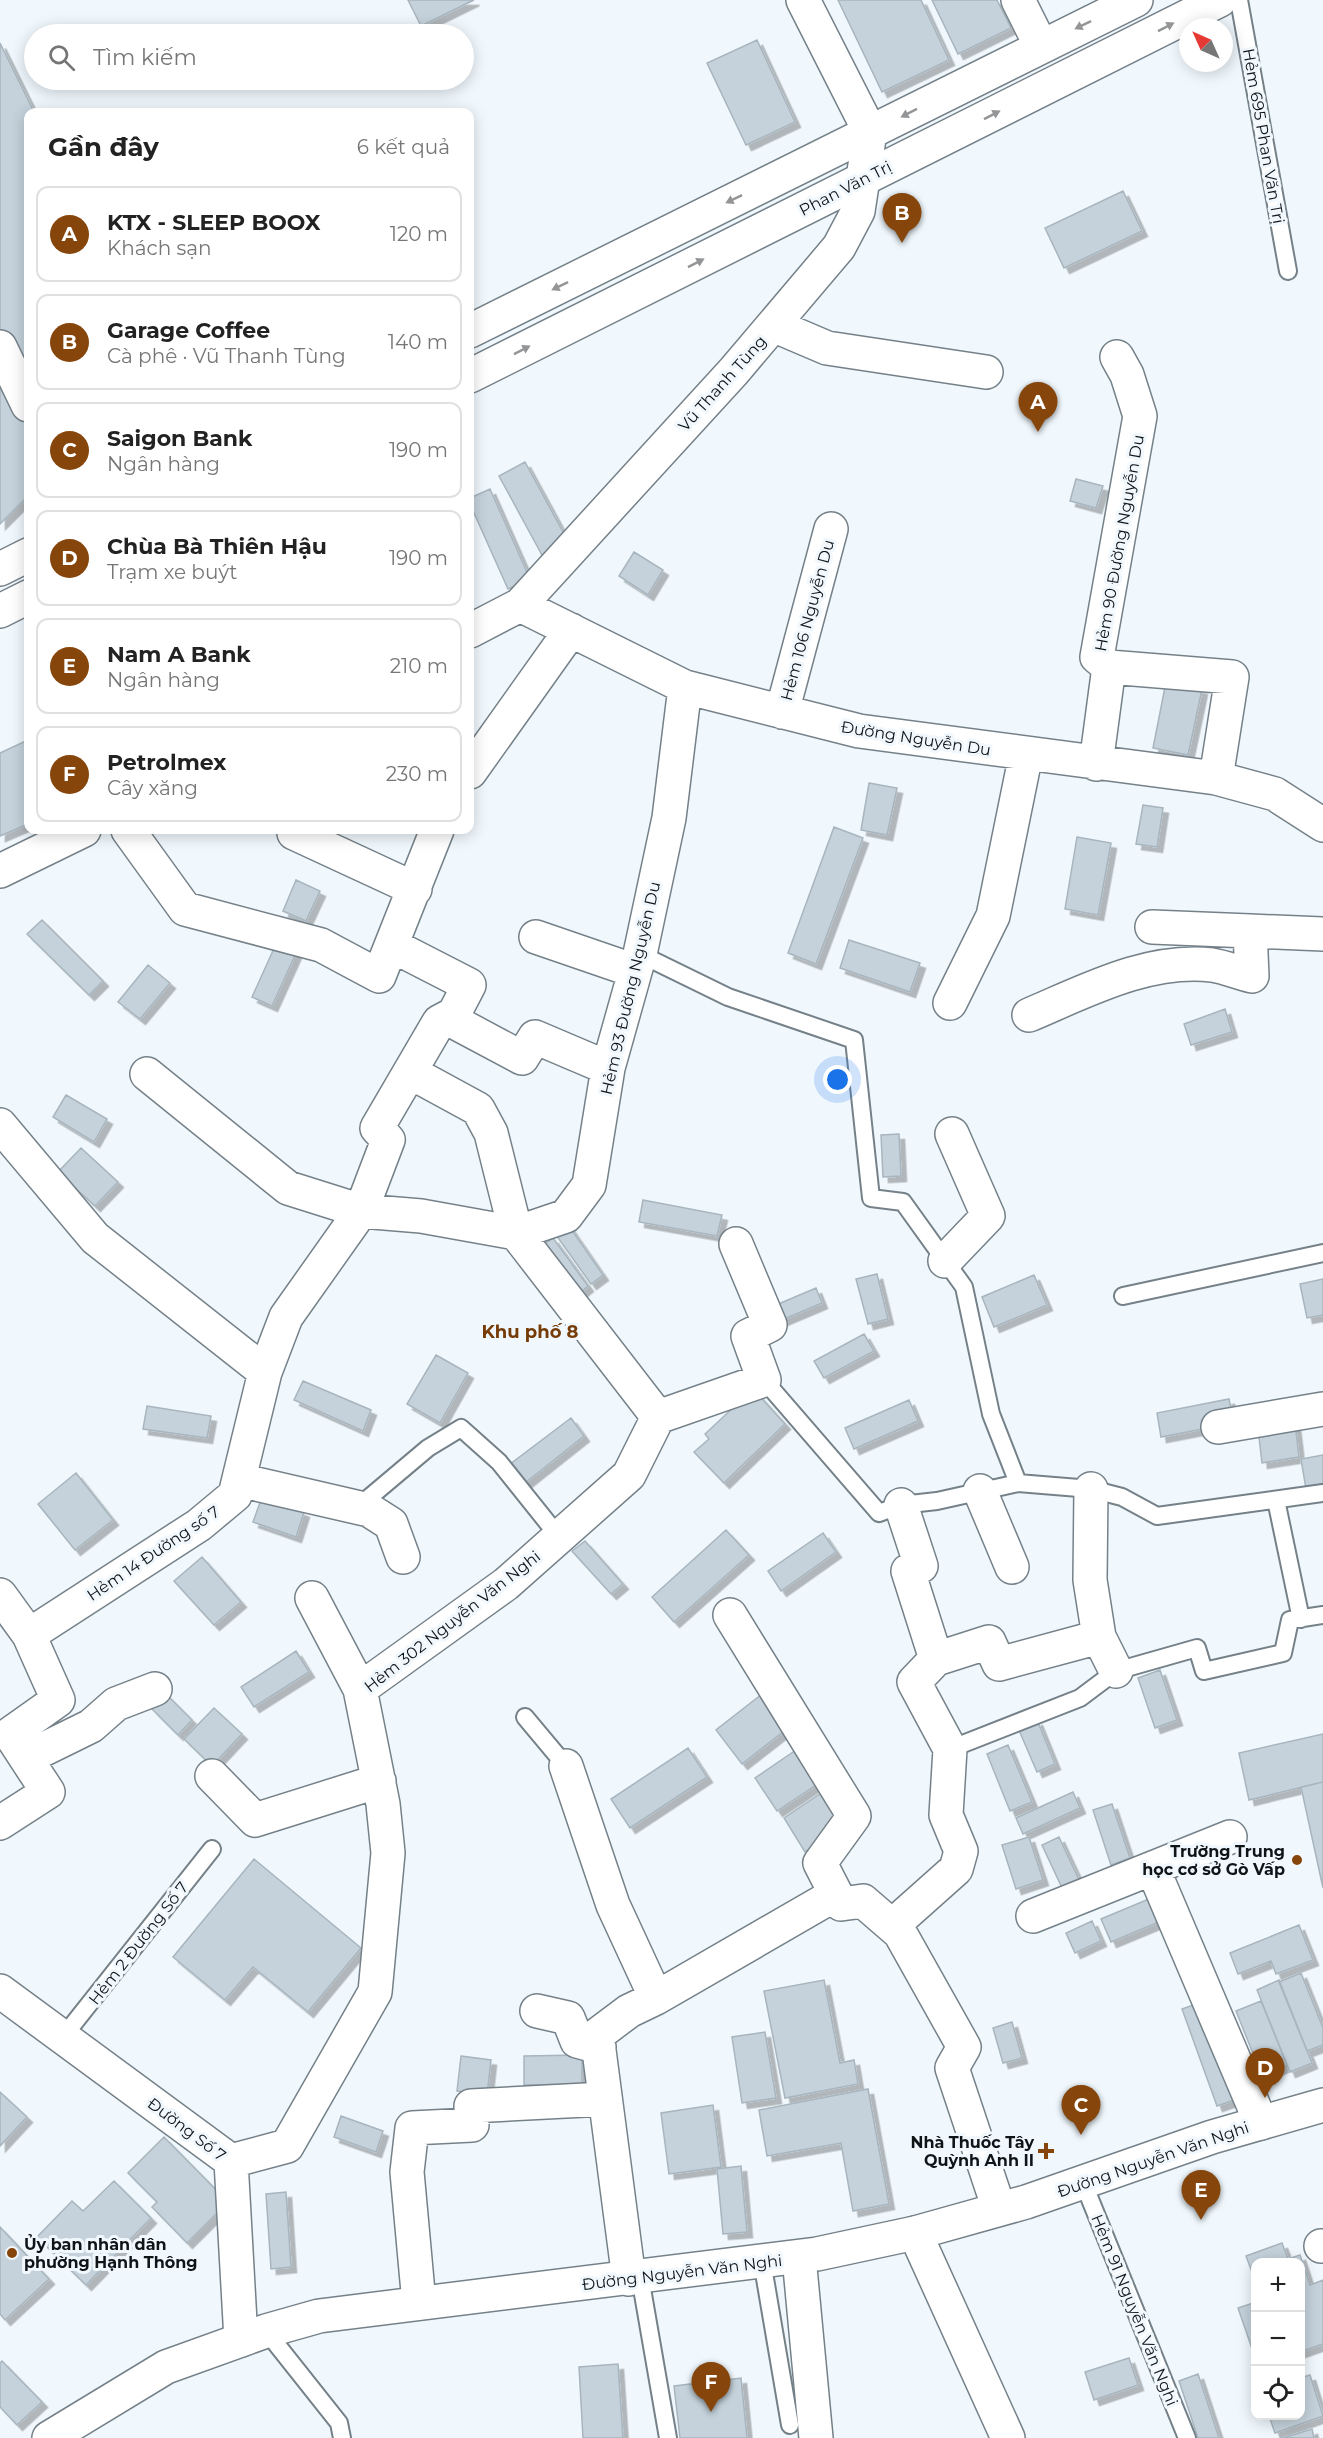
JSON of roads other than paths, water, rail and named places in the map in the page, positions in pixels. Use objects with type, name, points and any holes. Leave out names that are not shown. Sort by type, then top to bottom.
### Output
[{"type":"street","points":[[803,0],[870,132]]},
{"type":"street","points":[[1018,0],[1041,46]]},
{"type":"street","points":[[474,328],[1136,0]]},
{"type":"street","name":"Phan Văn Trị","points":[[474,374],[1220,0]]},
{"type":"street","name":"Vũ Thanh Tùng","points":[[520,605],[773,325],[839,247],[858,211],[865,179],[870,132]]},
{"type":"street","points":[[773,325],[827,348],[986,372]]},
{"type":"street","points":[[0,346],[24,397]]},
{"type":"street","name":"Hẻm 90 Đường Nguyễn Du","points":[[1096,764],[1109,667],[1097,657],[1140,416],[1127,375],[1117,357]]},
{"type":"street","name":"Hẻm 106 Nguyễn Du","points":[[782,712],[831,529]]},
{"type":"street","points":[[0,569],[24,557]]},
{"type":"street","points":[[0,611],[24,599]]},
{"type":"street","points":[[474,629],[520,605]]},
{"type":"street","name":"Đường Nguyễn Du","points":[[520,605],[685,687],[859,731],[1216,778],[1275,794],[1321,818]]},
{"type":"street","points":[[474,766],[571,630]]},
{"type":"street","points":[[1109,667],[1232,677],[1216,778]]},
{"type":"street","name":"Hẻm 93 Đường Nguyễn Du","points":[[147,1074],[288,1188],[361,1211],[421,1216],[516,1233],[566,1216],[589,1185],[608,1068],[637,962],[669,818],[685,687]]},
{"type":"street","points":[[950,1003],[993,916],[1026,754]]},
{"type":"street","points":[[0,871],[76,834]]},
{"type":"street","points":[[131,834],[185,909],[321,945],[379,976],[393,946],[436,834]]},
{"type":"street","points":[[296,834],[415,889]]},
{"type":"street","points":[[1152,927],[1323,934]]},
{"type":"street","points":[[1029,1015],[1112,980],[1173,964],[1213,965],[1252,976],[1250,931]]},
{"type":"street","points":[[536,938],[637,962]]},
{"type":"street","name":"Hẻm 14 Đường số 7","points":[[28,1635],[199,1525],[236,1495],[265,1372],[286,1317],[361,1211],[388,1140],[377,1128],[439,1022],[454,1014],[469,985],[393,946]]},
{"type":"street","points":[[447,1018],[522,1058],[535,1037],[608,1068]]},
{"type":"street","points":[[410,1072],[478,1109],[491,1133],[516,1233],[658,1417],[764,1380],[748,1336],[770,1325],[736,1244]]},
{"type":"street","points":[[0,1125],[95,1238],[265,1372]]},
{"type":"street","points":[[945,1261],[988,1216],[952,1134]]},
{"type":"street","points":[[1218,1427],[1323,1409]]},
{"type":"street","name":"Hẻm 302 Nguyễn Văn Nghi","points":[[231,2161],[287,2146],[375,1992],[388,1853],[379,1781],[360,1689],[506,1584],[629,1475],[658,1417]]},
{"type":"street","points":[[239,1480],[369,1510],[391,1524],[403,1557]]},
{"type":"street","points":[[1091,1489],[1090,1580],[1099,1637],[1116,1671]]},
{"type":"street","points":[[980,1491],[1012,1567]]},
{"type":"street","points":[[901,1505],[921,1566],[908,1571],[936,1659]]},
{"type":"street","points":[[0,1595],[28,1635],[58,1700],[10,1734],[48,1792],[0,1823]]},
{"type":"street","points":[[312,1598],[360,1689]]},
{"type":"street","points":[[730,1615],[854,1816],[820,1863],[841,1904],[863,1900],[900,1933],[964,2047],[952,2068],[999,2209]]},
{"type":"street","points":[[892,1926],[956,1869],[961,1851],[946,1815],[950,1749],[914,1682],[936,1659],[989,1642],[999,1664],[1099,1637]]},
{"type":"street","points":[[26,1758],[91,1726],[116,1704],[155,1689]]},
{"type":"street","points":[[567,1766],[613,1905],[656,1998]]},
{"type":"street","points":[[212,1776],[255,1820],[379,1781]]},
{"type":"street","points":[[1033,1916],[1230,1837]]},
{"type":"street","points":[[1153,1869],[1261,2123]]},
{"type":"street","points":[[635,2278],[597,2035],[629,2011],[656,1998],[836,1894]]},
{"type":"street","name":"Đường Số 7","points":[[0,1991],[231,2161],[253,2336]]},
{"type":"street","points":[[537,2011],[568,2018],[577,2041],[599,2047]]},
{"type":"street","points":[[419,2303],[407,2172],[411,2128],[472,2125],[471,2106],[606,2099]]},
{"type":"street","name":"Đường Nguyễn Văn Nghi","points":[[52,2437],[166,2367],[253,2336],[319,2316],[799,2257],[915,2233],[999,2209],[1261,2123],[1323,2105]]},
{"type":"street","points":[[915,2233],[1008,2438]]},
{"type":"street","points":[[799,2257],[803,2431]]},
{"type":"lane","name":"Hẻm 695 Phan Văn Trị","points":[[1239,0],[1288,271]]},
{"type":"lane","points":[[637,962],[728,997],[854,1040],[871,1198],[903,1203],[964,1287],[991,1414],[1018,1483]]},
{"type":"lane","points":[[1123,1296],[1323,1253]]},
{"type":"lane","points":[[764,1380],[879,1513],[901,1505],[937,1501],[1018,1483],[1091,1489],[1122,1497],[1156,1516],[1323,1493]]},
{"type":"lane","points":[[358,1508],[428,1448],[461,1428],[499,1462],[559,1537]]},
{"type":"lane","points":[[1276,1500],[1300,1619]]},
{"type":"lane","points":[[950,1749],[1080,1698],[1116,1671],[1197,1648],[1204,1671],[1283,1653],[1290,1620],[1323,1615]]},
{"type":"lane","points":[[525,1717],[567,1766]]},
{"type":"lane","name":"Hẻm 2 Đường Số 7","points":[[63,2037],[212,1849]]},
{"type":"lane","name":"Hẻm 91 Nguyễn Văn Nghi","points":[[1083,2182],[1187,2438]]},
{"type":"lane","points":[[762,2261],[803,2431]]},
{"type":"lane","points":[[635,2278],[668,2438]]},
{"type":"lane","points":[[253,2336],[339,2423],[342,2438]]},
{"type":"place","name":"Garage Coffee","points":[[902,243]]},
{"type":"place","name":"KTX - SLEEP BOOX","points":[[1038,432]]},
{"type":"place","name":"Trường Trung học cơ sở Gò Vấp","points":[[1297,1860]]},
{"type":"place","name":"Chùa Bà Thiên Hậu","points":[[1265,2098]]},
{"type":"place","name":"Saigon Bank","points":[[1081,2135]]},
{"type":"place","name":"Nhà Thuốc Tây Quỳnh Anh II","points":[[1046,2151]]},
{"type":"place","name":"Nam A Bank","points":[[1201,2220]]},
{"type":"place","name":"Ủy ban nhân dân phường Hạnh Thông","points":[[12,2253]]},
{"type":"place","name":"Petrolmex","points":[[711,2412]]},
{"type":"district","name":"Khu phố 8","points":[[530,1332]]}]
